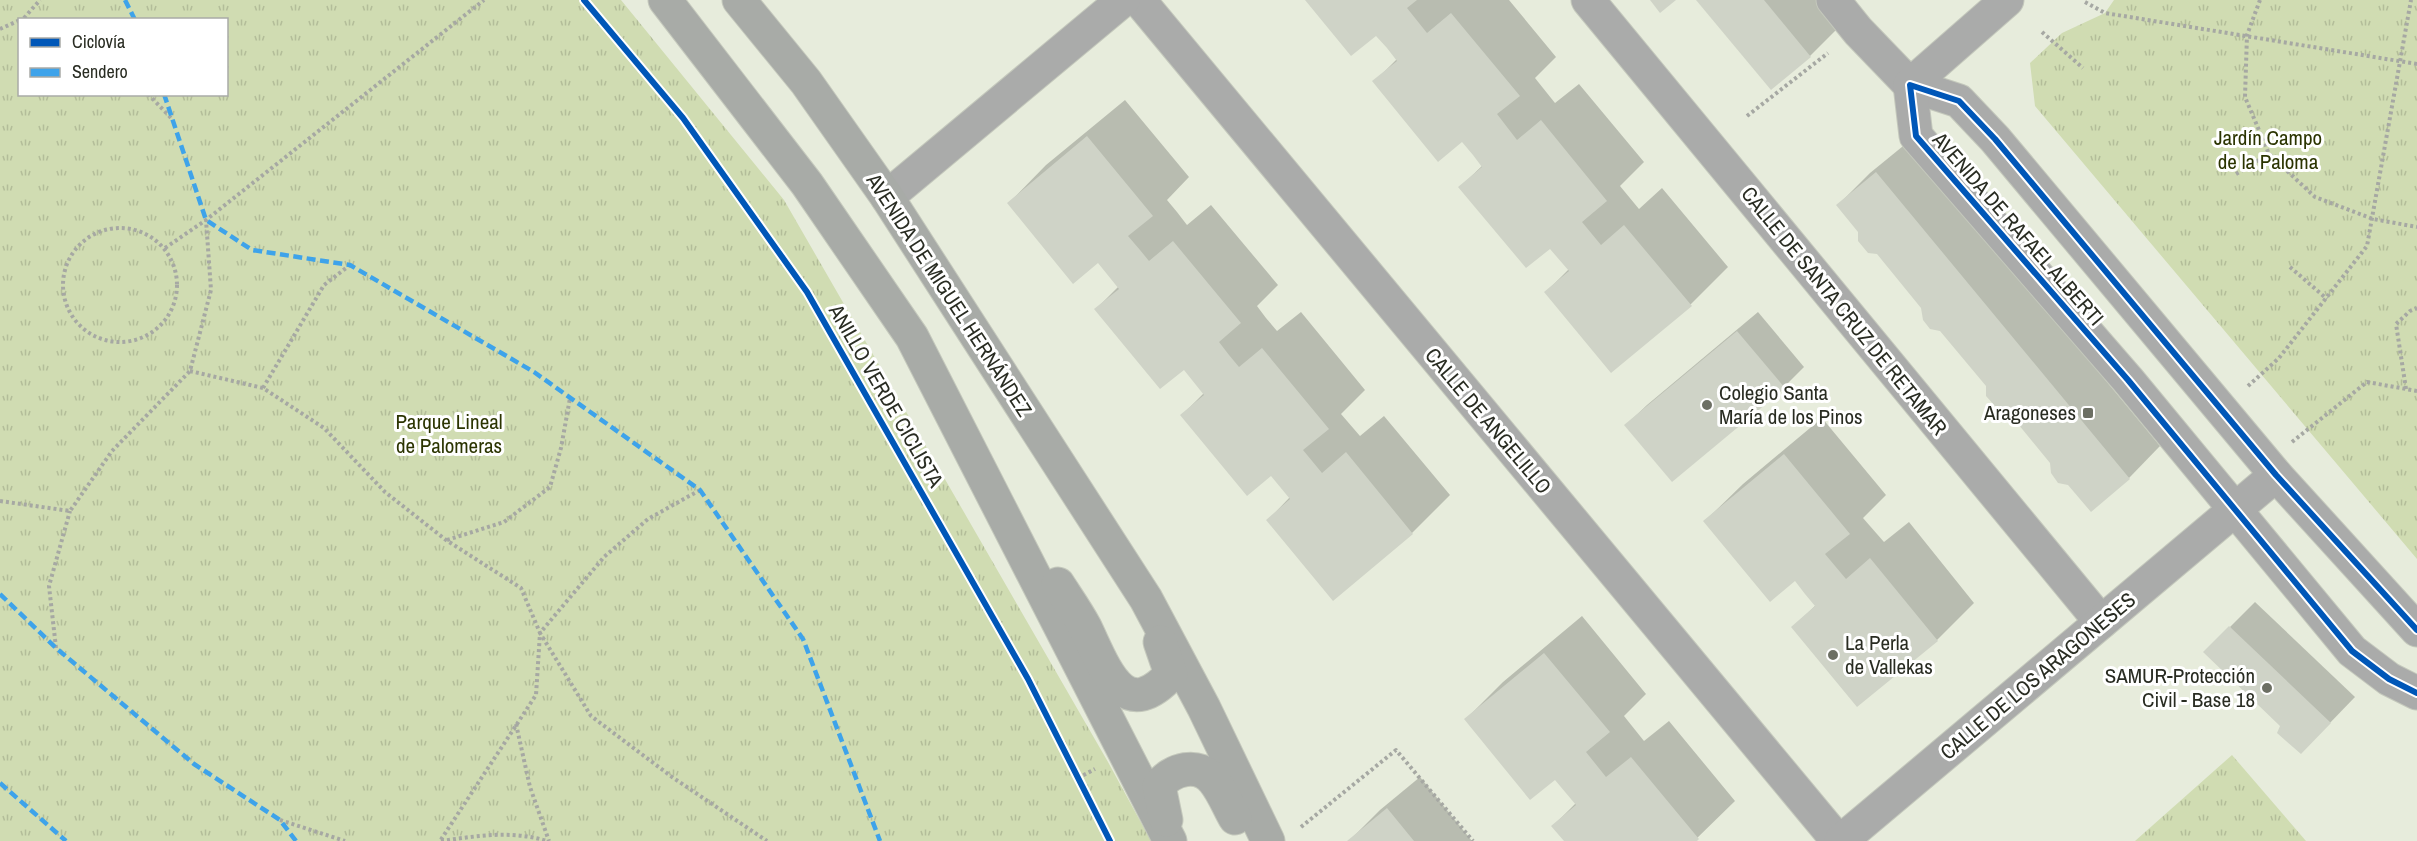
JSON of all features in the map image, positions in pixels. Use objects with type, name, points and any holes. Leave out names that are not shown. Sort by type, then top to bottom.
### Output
[{"type":"street","name":"AVENIDA DE MIGUEL HERNÁNDEZ","points":[[665,0],[807,184],[912,337],[1170,841]]},
{"type":"street","name":"AVENIDA DE MIGUEL HERNÁNDEZ","points":[[739,0],[806,82],[887,197],[1146,598],[1204,708],[1268,841]]},
{"type":"street","points":[[887,197],[1123,0]]},
{"type":"street","name":"CALLE DE ANGELILLO","points":[[1139,0],[1839,841]]},
{"type":"street","name":"CALLE DE SANTA CRUZ DE RETAMAR","points":[[1588,0],[2101,622]]},
{"type":"street","points":[[1833,0],[1858,31],[1910,85],[2007,0]]},
{"type":"street","name":"AVENIDA DE RAFAEL ALBERTI","points":[[2417,630],[2271,469],[1988,131],[1959,100],[1910,85],[1916,136],[2128,380],[2352,651],[2389,679],[2417,693]]},
{"type":"street","name":"CALLE DE LOS ARAGONESES","points":[[1839,841],[2235,510],[2271,469]]},
{"type":"street","name":"AVENIDA DE MIGUEL HERNÁNDEZ","points":[[1004,517],[1058,583],[1118,687],[1130,693],[1143,694],[1157,689],[1171,674],[1146,598]]},
{"type":"street","name":"AVENIDA DE MIGUEL HERNÁNDEZ","points":[[1170,841],[1159,786],[1166,776],[1182,769],[1202,771],[1213,779],[1247,841]]},
{"type":"path","points":[[22,18],[40,0]]},
{"type":"path","points":[[165,248],[206,220],[484,0]]},
{"type":"path","points":[[2260,0],[2247,35],[2245,97],[2269,154],[2315,197],[2373,219],[2417,227]]},
{"type":"path","points":[[2243,390],[2278,358],[2367,246],[2411,0]]},
{"type":"path","points":[[2085,2],[2105,13],[2417,64]]},
{"type":"path","points":[[0,29],[18,20]]},
{"type":"path","points":[[2042,32],[2083,68]]},
{"type":"path","points":[[1747,116],[1828,53]]},
{"type":"path","points":[[150,96],[172,120]]},
{"type":"path","points":[[2236,174],[2269,154]]},
{"type":"path","points":[[56,648],[49,586],[70,511],[112,451],[190,370],[211,290],[206,220]]},
{"type":"path","points":[[113,228],[132,228],[150,236],[165,248],[174,265],[178,283],[176,302],[168,319],[155,332],[138,340],[119,343],[101,340],[84,331],[72,317],[64,300],[63,280],[68,261],[78,245],[94,233],[113,228]]},
{"type":"path","points":[[264,388],[324,285],[350,265]]},
{"type":"path","points":[[2290,267],[2327,299]]},
{"type":"path","points":[[2406,389],[2396,324],[2410,311],[2417,308]]},
{"type":"path","points":[[190,370],[264,388],[324,428],[385,492],[446,540],[521,588],[540,633],[591,716],[672,777],[767,841]]},
{"type":"path","points":[[2271,469],[2367,382],[2417,390]]},
{"type":"path","points":[[446,540],[504,522],[550,487],[561,448],[570,398]]},
{"type":"path","points":[[440,841],[536,695],[540,633],[604,557],[648,519],[700,490]]},
{"type":"path","points":[[0,501],[70,511]]},
{"type":"path","points":[[516,724],[530,787],[548,841]]},
{"type":"path","points":[[1298,829],[1396,750],[1473,841]]},
{"type":"path","points":[[1073,768],[1083,789]]},
{"type":"path","points":[[280,820],[345,841]]},
{"type":"path","points":[[440,841],[491,834],[531,836],[548,841]]},
{"type":"green space","name":"Parque Lineal de Palomeras","points":[[0,0],[621,0],[784,200],[1108,762],[1151,841],[0,841]]},
{"type":"green space","name":"Jardín Campo de la Paloma","points":[[2114,0],[2417,0],[2417,559],[2035,106],[2030,63],[2062,33],[2105,13]]},
{"type":"green space","points":[[2232,755],[2306,841],[2135,841]]},
{"type":"building","points":[[1305,0],[1417,0],[1407,8],[1427,33],[1451,13],[1520,96],[1497,114],[1517,140],[1541,120],[1607,201],[1582,222],[1601,245],[1624,225],[1692,306],[1611,373],[1544,292],[1569,271],[1550,249],[1526,268],[1458,187],[1482,167],[1473,155],[1462,142],[1438,162],[1372,81],[1397,61],[1387,48],[1376,36],[1351,56]]},
{"type":"building","points":[[1650,0],[1676,0],[1660,13]]},
{"type":"building","points":[[1696,0],[1764,0],[1811,57],[1771,90]]},
{"type":"building","points":[[1087,136],[1153,216],[1128,236],[1149,261],[1173,241],[1241,323],[1219,342],[1229,355],[1239,367],[1262,348],[1329,429],[1303,450],[1322,473],[1346,452],[1413,534],[1333,601],[1266,520],[1290,499],[1271,476],[1247,496],[1180,415],[1204,395],[1184,370],[1160,389],[1094,309],[1119,289],[1098,263],[1073,284],[1007,203]]},
{"type":"building","points":[[1876,172],[2130,479],[2091,512],[2068,485],[2058,483],[2051,473],[2050,463],[2005,408],[1995,406],[1986,396],[1986,386],[1940,331],[1930,329],[1923,320],[1921,308],[1877,254],[1868,253],[1858,241],[1858,232],[1836,205]]},
{"type":"building","points":[[1737,331],[1785,388],[1672,482],[1624,425]]},
{"type":"building","points":[[1784,454],[1850,534],[1825,554],[1846,579],[1870,558],[1938,641],[1857,707],[1791,627],[1815,606],[1795,581],[1770,602],[1703,521]]},
{"type":"building","name":"SAMUR-Protección Civil - Base 18","points":[[2229,626],[2331,723],[2301,754],[2277,733],[2280,726],[2203,652]]},
{"type":"building","points":[[1544,653],[1610,732],[1586,752],[1606,777],[1631,757],[1699,839],[1697,841],[1564,841],[1551,826],[1576,805],[1555,780],[1530,800],[1464,719]]},
{"type":"building","points":[[1387,808],[1414,841],[1347,841]]},
{"type":"marked path","points":[[125,0],[134,18]]},
{"type":"marked path","points":[[165,96],[206,220],[252,250],[350,265],[534,372],[700,490],[803,639],[880,841]]},
{"type":"marked path","points":[[0,594],[56,648],[194,764],[280,820],[296,841]]},
{"type":"marked path","points":[[0,783],[66,841]]},
{"type":"cycle path","name":"ANILLO VERDE CICLISTA","points":[[584,0],[683,118],[807,292],[1028,679],[1110,841]]},
{"type":"cycle path","points":[[2417,630],[2276,475],[1995,139],[1959,101],[1910,85],[1916,136],[2128,380],[2352,651],[2389,679],[2417,693]]},
{"type":"place","name":"Colegio Santa María de los Pinos","points":[[1707,405]]},
{"type":"place","name":"Aragoneses","points":[[2088,413]]},
{"type":"place","name":"La Perla de Vallekas","points":[[1833,655]]},
{"type":"place","name":"SAMUR-Protección Civil - Base 18","points":[[2267,688]]}]
